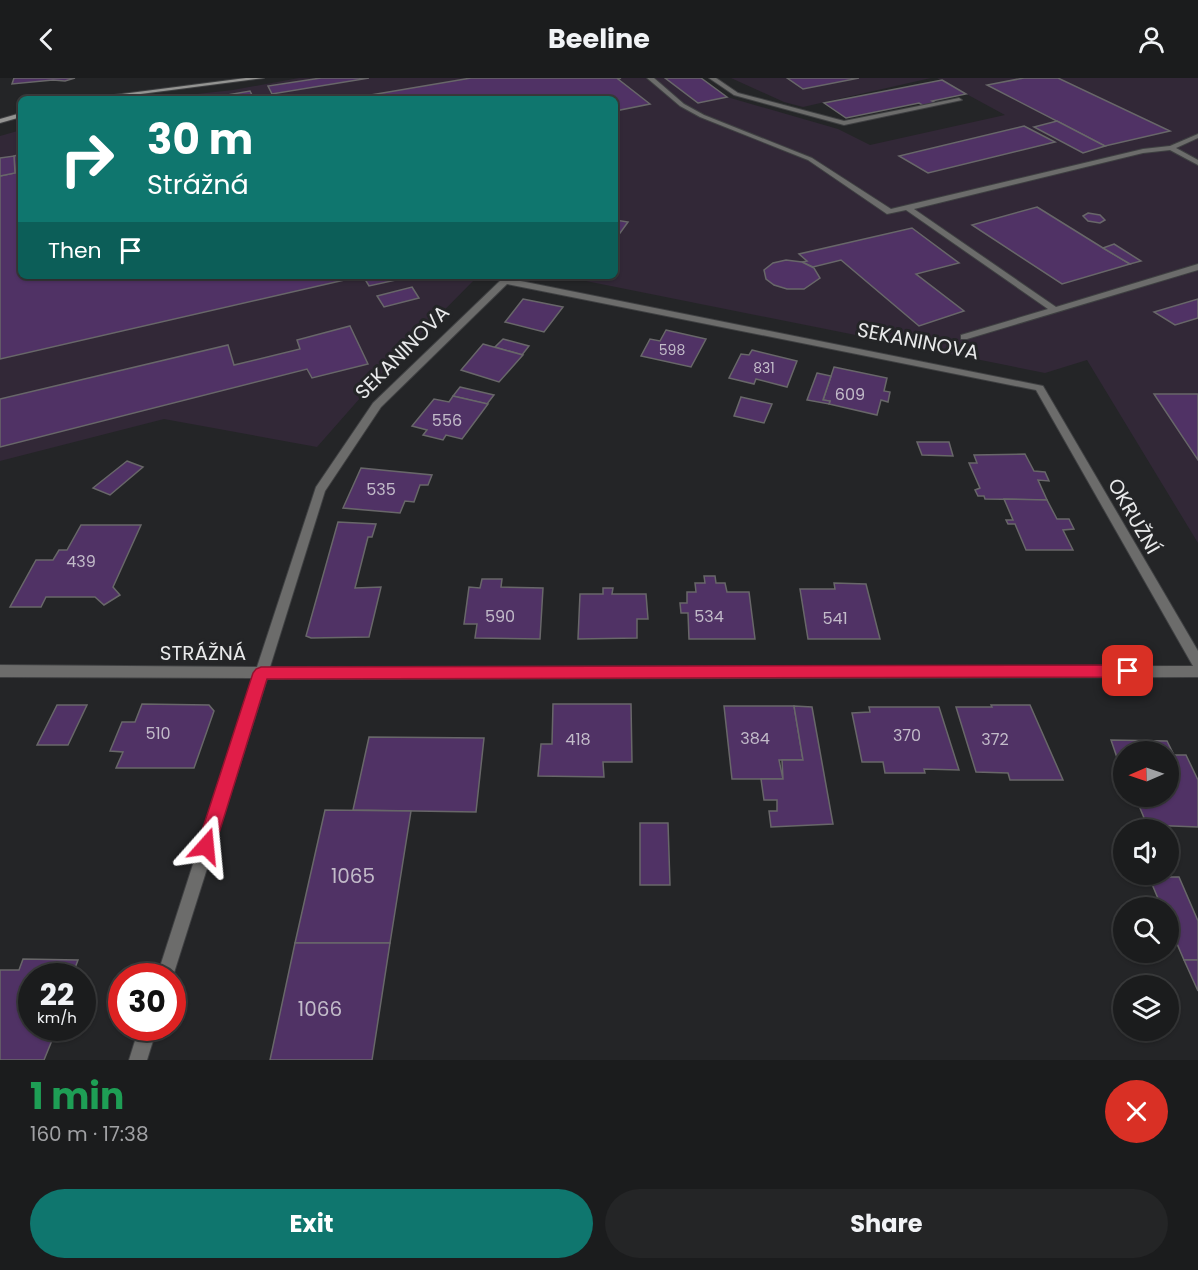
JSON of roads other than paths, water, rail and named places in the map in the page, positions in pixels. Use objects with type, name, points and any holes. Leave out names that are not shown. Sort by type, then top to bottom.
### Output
[{"type":"street","points":[[111,96],[261,78]]},
{"type":"street","points":[[650,78],[682,105],[702,116],[810,159],[890,212],[1143,151],[1171,148],[1198,136]]},
{"type":"street","points":[[712,78],[736,94],[844,123],[959,100]]},
{"type":"street","points":[[0,121],[18,116]]},
{"type":"street","points":[[1171,148],[1198,163]]},
{"type":"street","points":[[908,208],[1055,310]]},
{"type":"street","points":[[964,337],[1198,267]]},
{"type":"street","name":"SEKANINOVA","points":[[169,963],[320,490],[377,405],[505,281],[1040,388]]},
{"type":"street","name":"OKRUŽNÍ","points":[[1040,388],[1198,663]]},
{"type":"street","name":"STRÁŽNÁ","points":[[0,671],[261,673],[1198,671]]},
{"type":"street","points":[[138,1060],[144,1041]]}]
